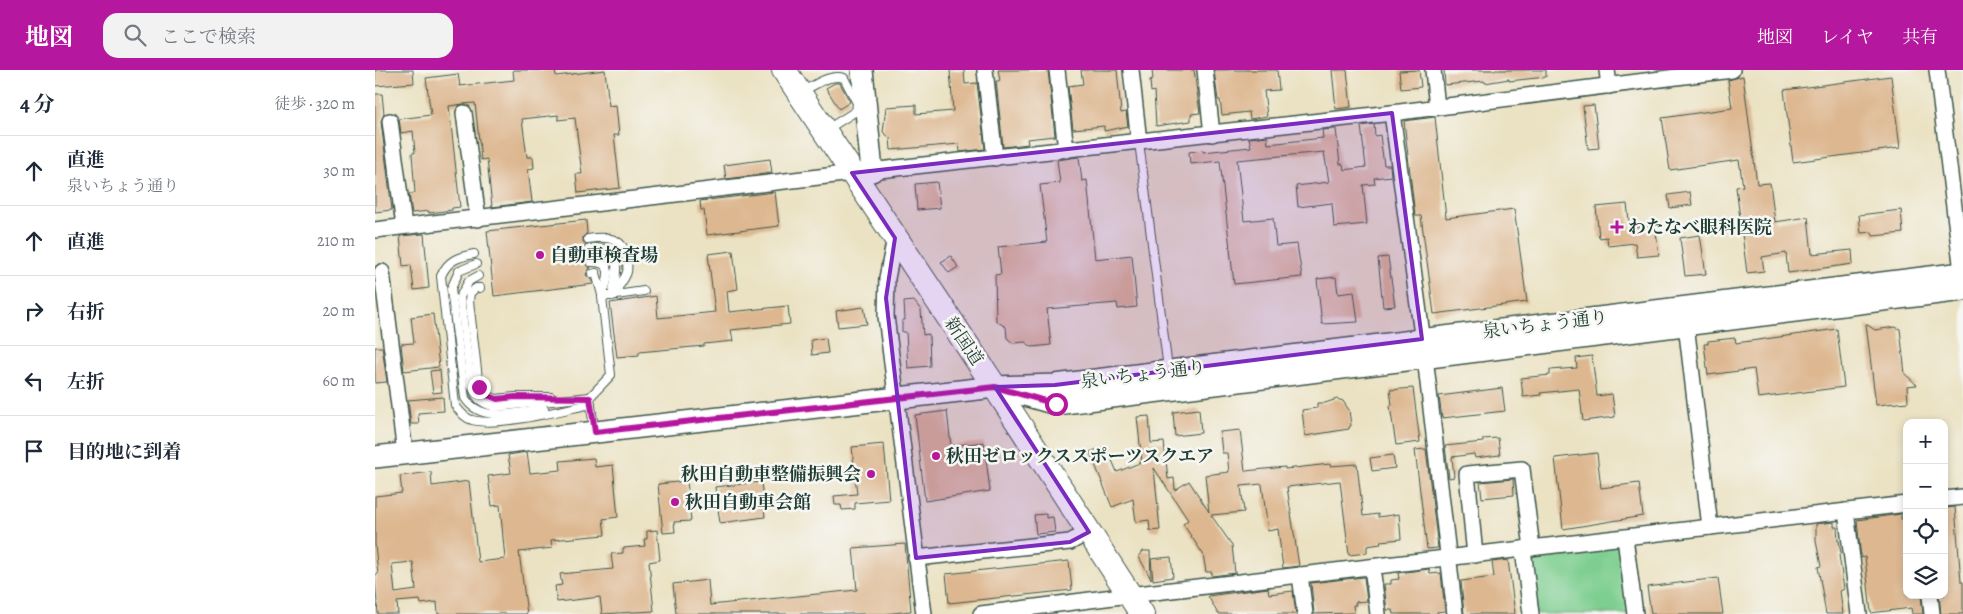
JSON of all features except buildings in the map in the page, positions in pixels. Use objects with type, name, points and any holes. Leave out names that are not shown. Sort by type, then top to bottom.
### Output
[{"type":"main road","name":"新国道","points":[[784,70],[824,131],[862,172],[895,238],[995,387],[1142,614]]},
{"type":"main road","points":[[861,70],[862,172]]},
{"type":"main road","name":"泉いちょう通り","points":[[995,387],[1056,404],[1423,348],[1963,279]]},
{"type":"main road","name":"泉いちょう通り","points":[[995,387],[1055,385],[1168,371],[1423,348]]},
{"type":"main road","points":[[375,457],[995,387]]},
{"type":"street","points":[[985,70],[995,158]]},
{"type":"street","points":[[1057,70],[1066,150]]},
{"type":"street","points":[[1131,70],[1139,142]]},
{"type":"street","points":[[1205,70],[1212,134]]},
{"type":"street","points":[[1433,70],[1437,108]]},
{"type":"street","points":[[1607,70],[1609,86]]},
{"type":"street","points":[[375,230],[862,172],[1437,108],[1732,70]]},
{"type":"street","points":[[1937,70],[1963,279]]},
{"type":"street","points":[[464,113],[478,219]]},
{"type":"street","points":[[1392,113],[1455,614]]},
{"type":"street","points":[[390,121],[404,226]]},
{"type":"street","points":[[895,238],[887,278],[886,316],[924,614]]},
{"type":"street","points":[[382,272],[405,453]]},
{"type":"street","points":[[1685,316],[1710,527]]},
{"type":"street","points":[[1475,555],[1467,474],[1522,469],[1531,614]]},
{"type":"street","points":[[1948,498],[1963,496]]},
{"type":"street","points":[[981,614],[1011,612],[1129,595],[1903,504]]},
{"type":"street","points":[[1846,511],[1859,614]]},
{"type":"street","points":[[917,558],[1070,542],[1089,532]]},
{"type":"street","points":[[1625,538],[1635,614]]},
{"type":"street","points":[[1372,567],[1377,614]]},
{"type":"street","points":[[1300,575],[1305,614]]},
{"type":"street","points":[[1930,599],[1932,614]]},
{"type":"lane","points":[[799,93],[831,77],[839,76],[844,78],[857,103],[856,111],[824,131]]},
{"type":"lane","points":[[1139,142],[1168,371]]},
{"type":"lane","points":[[588,239],[603,237],[613,239],[623,246],[626,254],[627,272],[612,296]]},
{"type":"lane","points":[[589,249],[601,247],[613,255],[617,264],[617,273],[612,296]]},
{"type":"lane","points":[[474,254],[460,256],[450,262],[441,276],[455,405],[459,412],[470,419],[483,422],[516,419],[591,401],[611,375],[602,297],[598,276],[596,273],[592,274]]},
{"type":"lane","points":[[591,262],[599,262],[605,265],[608,270],[602,297]]},
{"type":"lane","points":[[476,264],[459,271],[451,288],[465,398],[470,407],[481,413],[493,414],[591,401]]},
{"type":"lane","points":[[478,276],[469,281],[460,297],[471,384],[475,396],[484,404],[495,407],[591,401]]},
{"type":"lane","points":[[480,288],[476,288],[470,293],[469,301],[479,387],[487,395],[497,399],[515,397],[591,401]]},
{"type":"lane","points":[[602,297],[644,291]]},
{"type":"lane","points":[[591,401],[595,432]]},
{"type":"highlighted area","points":[[1392,113],[1422,339],[1055,385],[995,387],[1089,532],[1070,542],[916,558],[886,298],[895,238],[852,173]]},
{"type":"green space","points":[[1619,544],[1631,614],[1535,614],[1528,557],[1532,554]]},
{"type":"place","name":"わたなべ眼科医院","points":[[1617,227]]},
{"type":"place","name":"自動車検査場","points":[[540,255]]},
{"type":"place","name":"秋田ゼロックススポーツスクエア","points":[[936,456]]},
{"type":"place","name":"秋田自動車整備振興会","points":[[871,474]]},
{"type":"place","name":"秋田自動車会館","points":[[675,502]]},
{"type":"route","points":[[479,387],[487,395],[497,399],[515,397],[590,398],[595,432],[995,387],[1056,404]]}]
